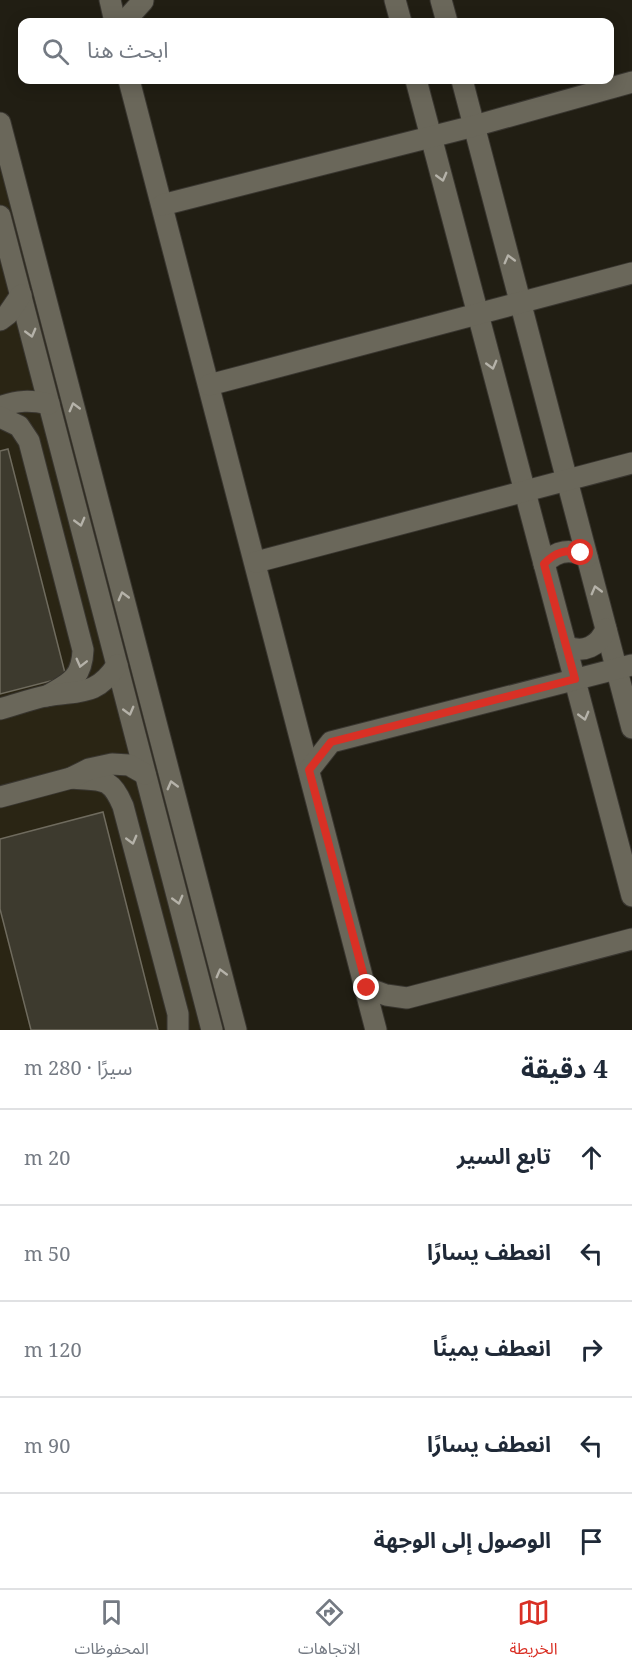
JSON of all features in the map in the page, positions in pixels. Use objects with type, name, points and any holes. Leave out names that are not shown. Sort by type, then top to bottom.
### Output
[{"type":"street","points":[[110,0],[113,18]]},
{"type":"street","points":[[127,18],[142,0]]},
{"type":"street","points":[[395,0],[400,18]]},
{"type":"street","points":[[441,0],[446,18]]},
{"type":"street","points":[[162,205],[474,126],[632,82]]},
{"type":"street","points":[[130,84],[379,1030]]},
{"type":"street","points":[[417,84],[632,896]]},
{"type":"street","points":[[463,84],[606,629],[624,667],[632,728]]},
{"type":"street","points":[[0,123],[236,1030]]},
{"type":"street","points":[[0,216],[210,1028]]},
{"type":"street","points":[[209,385],[632,273]]},
{"type":"street","points":[[0,320],[8,314],[21,295]]},
{"type":"street","points":[[0,407],[28,400],[49,404]]},
{"type":"street","points":[[0,417],[19,426],[29,441],[83,650],[83,664],[74,681],[47,696]]},
{"type":"street","points":[[256,562],[632,463]]},
{"type":"street","points":[[544,564],[555,554],[562,552],[575,551],[587,557]]},
{"type":"street","points":[[566,646],[578,650],[592,647],[606,629]]},
{"type":"street","points":[[0,709],[47,696],[74,693],[95,687],[107,680],[117,665]]},
{"type":"street","points":[[309,770],[331,742],[624,667]]},
{"type":"street","points":[[299,726],[331,742]]},
{"type":"street","points":[[0,797],[71,778],[89,769],[112,764],[129,765],[145,774]]},
{"type":"street","points":[[71,778],[106,782],[116,789],[123,806],[178,1014],[178,1030]]},
{"type":"street","points":[[367,988],[386,995],[407,998],[632,939]]},
{"type":"street","points":[[379,1030],[389,1014],[407,998]]},
{"type":"shaded area","points":[[0,145],[230,1030],[0,1030]]},
{"type":"building","points":[[8,449],[66,677],[0,694],[0,451]]},
{"type":"building","points":[[103,812],[158,1030],[31,1030],[0,909],[0,839]]},
{"type":"route","points":[[367,988],[309,770],[331,742],[575,679],[544,564],[555,554],[568,551],[581,553]]}]
